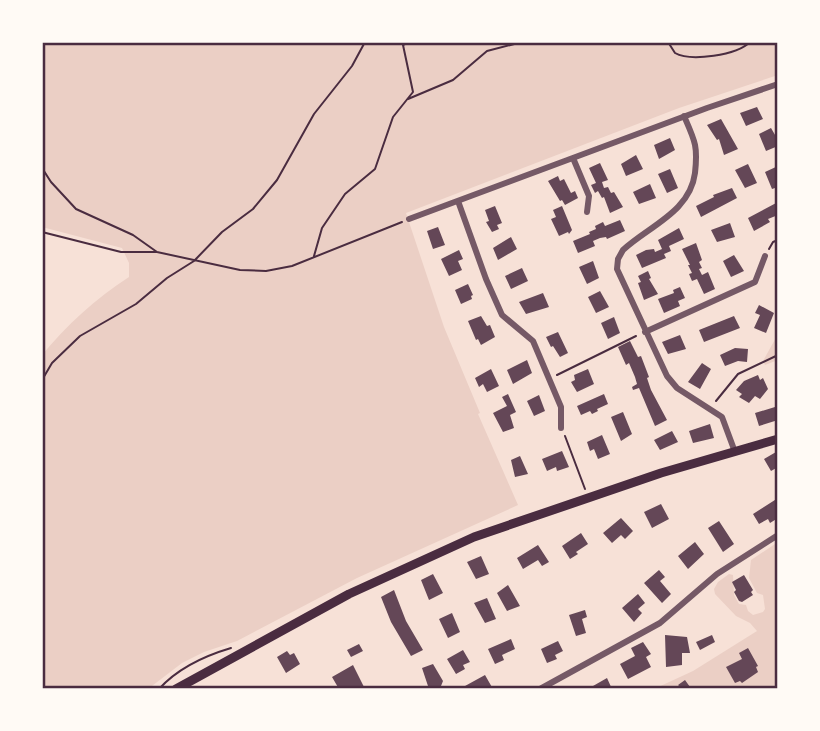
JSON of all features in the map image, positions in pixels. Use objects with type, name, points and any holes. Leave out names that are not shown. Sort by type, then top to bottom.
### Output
[{"type":"main road","points":[[176,689],[377,580],[474,537],[587,497],[778,439]]},
{"type":"street","points":[[409,219],[684,116],[778,84]]},
{"type":"street","points":[[684,116],[697,149],[694,181],[689,194],[675,211],[626,247],[617,264],[618,275],[669,380],[725,422],[735,452]]},
{"type":"street","points":[[573,158],[589,196],[587,212]]},
{"type":"street","points":[[458,201],[502,315],[533,341],[561,407],[561,428]]},
{"type":"street","points":[[645,332],[755,282],[765,256]]},
{"type":"street","points":[[540,689],[660,624],[717,574],[778,535]]},
{"type":"path","points":[[42,380],[52,363],[80,336],[135,303],[194,261],[222,232],[253,209],[277,180],[314,114],[352,66],[365,42]]},
{"type":"path","points":[[314,257],[322,228],[345,194],[375,169],[393,117],[413,92],[403,44],[409,42]]},
{"type":"path","points":[[407,100],[453,80],[487,51],[522,42]]},
{"type":"path","points":[[668,42],[675,53],[691,58],[727,54],[750,42]]},
{"type":"path","points":[[42,168],[51,182],[76,208],[133,235],[157,253]]},
{"type":"path","points":[[42,232],[121,252],[157,253],[240,270],[266,271],[292,266],[409,219]]},
{"type":"path","points":[[765,256],[773,242],[778,240]]},
{"type":"path","points":[[549,378],[645,332]]},
{"type":"path","points":[[710,409],[738,374],[778,355]]},
{"type":"path","points":[[561,428],[587,497]]},
{"type":"path","points":[[159,689],[170,677],[189,665],[228,648],[240,646]]},
{"type":"shaded area","points":[[42,42],[778,42],[778,75],[679,108],[406,213],[444,327],[518,505],[357,578],[237,641],[204,652],[182,663],[148,689],[42,689],[42,355],[82,313],[129,277],[129,263],[122,248],[42,227]]},
{"type":"shaded area","points":[[778,334],[778,360],[765,365],[763,361]]},
{"type":"shaded area","points":[[778,542],[778,689],[654,689],[693,671],[757,631],[750,623],[736,616],[715,594],[714,589],[718,582],[729,574],[733,575],[734,595],[739,604],[746,605],[753,615],[763,612],[763,595],[757,593],[749,578],[751,560]]},
{"type":"building","points":[[757,107],[763,119],[746,126],[740,113]]},
{"type":"building","points":[[721,119],[738,149],[724,155],[719,139],[717,140],[707,125]]},
{"type":"building","points":[[771,128],[778,140],[778,146],[766,151],[759,134]]},
{"type":"building","points":[[670,138],[675,150],[659,159],[654,145]]},
{"type":"building","points":[[636,155],[643,169],[626,176],[621,164]]},
{"type":"building","points":[[600,163],[608,180],[602,182],[604,188],[608,187],[611,193],[614,192],[623,207],[610,213],[604,197],[602,198],[598,191],[595,193],[591,185],[596,183],[589,168]]},
{"type":"building","points":[[748,164],[757,183],[745,188],[735,170]]},
{"type":"building","points":[[778,166],[778,187],[772,189],[765,172]]},
{"type":"building","points":[[670,169],[678,188],[667,193],[658,174]]},
{"type":"building","points":[[558,176],[560,181],[564,179],[571,193],[575,191],[578,198],[565,205],[548,181]]},
{"type":"building","points":[[650,184],[656,198],[639,204],[633,192]]},
{"type":"building","points":[[732,188],[737,198],[701,217],[696,206],[714,197],[713,195]]},
{"type":"building","points":[[778,202],[778,215],[768,219],[770,222],[754,231],[748,218]]},
{"type":"building","points":[[495,206],[502,223],[497,225],[499,229],[492,232],[486,222],[489,221],[485,210]]},
{"type":"building","points":[[562,206],[572,230],[569,234],[568,232],[559,236],[551,219],[556,217],[553,210]]},
{"type":"building","points":[[620,220],[625,231],[607,239],[606,237],[593,241],[595,246],[578,253],[573,241],[590,234],[589,232],[596,229],[595,226],[603,222],[605,226]]},
{"type":"building","points":[[730,223],[735,237],[717,242],[711,230]]},
{"type":"building","points":[[438,227],[445,245],[433,249],[427,231]]},
{"type":"building","points":[[679,228],[684,239],[669,246],[671,251],[664,254],[666,258],[642,268],[636,255],[646,250],[654,249],[655,252],[662,249],[658,240]]},
{"type":"building","points":[[511,237],[517,249],[498,260],[493,248]]},
{"type":"building","points":[[696,243],[702,260],[699,262],[702,268],[699,269],[702,275],[708,272],[715,289],[704,294],[697,279],[692,281],[689,274],[692,273],[690,265],[682,249]]},
{"type":"building","points":[[459,250],[463,259],[458,261],[462,270],[449,276],[441,259]]},
{"type":"building","points":[[734,255],[744,271],[731,277],[723,261]]},
{"type":"building","points":[[593,261],[599,278],[587,284],[579,267]]},
{"type":"building","points":[[522,268],[528,281],[511,289],[505,276]]},
{"type":"building","points":[[648,271],[651,278],[649,279],[658,294],[644,300],[638,276]]},
{"type":"building","points":[[468,284],[472,299],[461,304],[455,290]]},
{"type":"building","points":[[680,287],[685,298],[678,301],[680,306],[664,313],[658,299],[674,293],[673,290]]},
{"type":"building","points":[[600,291],[609,307],[596,313],[588,297]]},
{"type":"building","points":[[543,293],[549,307],[526,314],[519,302]]},
{"type":"building","points":[[759,305],[774,313],[766,333],[754,328],[760,315],[755,313]]},
{"type":"building","points":[[481,316],[487,326],[490,325],[495,337],[481,345],[468,321]]},
{"type":"building","points":[[734,316],[740,328],[704,342],[699,330]]},
{"type":"building","points":[[614,317],[620,333],[608,339],[601,323]]},
{"type":"building","points":[[558,332],[568,353],[560,357],[546,337]]},
{"type":"building","points":[[680,335],[686,349],[668,354],[662,342]]},
{"type":"building","points":[[630,341],[638,357],[641,356],[651,390],[667,420],[655,426],[639,388],[633,390],[632,387],[637,384],[635,377],[618,347]]},
{"type":"building","points":[[735,348],[748,349],[747,362],[738,361],[725,366],[720,355]]},
{"type":"building","points":[[527,360],[532,373],[513,384],[507,370]]},
{"type":"building","points":[[702,363],[711,369],[700,389],[688,382]]},
{"type":"building","points":[[491,369],[499,386],[487,392],[483,384],[479,387],[475,378]]},
{"type":"building","points":[[588,369],[594,384],[577,392],[571,382],[575,380],[574,375]]},
{"type":"building","points":[[758,375],[760,380],[763,378],[768,389],[760,399],[755,396],[749,403],[739,397],[742,394],[736,390],[744,381]]},
{"type":"building","points":[[508,394],[516,412],[510,415],[514,428],[503,432],[493,413],[507,406],[502,397]]},
{"type":"building","points":[[604,394],[608,404],[592,414],[590,411],[581,415],[577,406]]},
{"type":"building","points":[[539,395],[545,411],[534,416],[527,401]]},
{"type":"building","points":[[775,407],[778,420],[759,426],[755,413]]},
{"type":"building","points":[[623,412],[632,434],[621,441],[611,417]]},
{"type":"building","points":[[710,424],[714,438],[693,443],[689,431]]},
{"type":"building","points":[[672,431],[678,442],[660,450],[654,440]]},
{"type":"building","points":[[602,435],[610,454],[598,459],[594,449],[590,451],[587,442]]},
{"type":"building","points":[[562,451],[569,467],[557,471],[556,467],[547,471],[542,459]]},
{"type":"building","points":[[776,452],[778,467],[771,471],[764,459]]},
{"type":"building","points":[[520,456],[528,474],[515,477],[511,460]]},
{"type":"building","points":[[778,498],[778,518],[770,523],[768,519],[759,524],[753,514]]},
{"type":"building","points":[[661,504],[669,519],[652,528],[644,512]]},
{"type":"building","points":[[621,518],[633,531],[625,539],[621,535],[612,543],[603,533]]},
{"type":"building","points":[[719,521],[734,544],[723,552],[708,528]]},
{"type":"building","points":[[581,533],[588,544],[570,559],[562,546]]},
{"type":"building","points":[[695,542],[704,554],[688,569],[678,556]]},
{"type":"building","points":[[538,545],[549,562],[542,566],[538,560],[523,569],[517,558]]},
{"type":"building","points":[[481,556],[489,574],[476,579],[467,562]]},
{"type":"building","points":[[659,570],[665,577],[660,581],[671,594],[662,603],[644,583]]},
{"type":"building","points":[[433,574],[443,593],[429,600],[421,580]]},
{"type":"building","points":[[744,575],[753,595],[742,602],[734,592],[736,590],[732,582]]},
{"type":"building","points":[[508,585],[520,606],[507,611],[497,593]]},
{"type":"building","points":[[394,590],[406,621],[423,650],[411,656],[391,622],[381,597]]},
{"type":"building","points":[[638,594],[645,603],[638,609],[642,613],[634,622],[622,608]]},
{"type":"building","points":[[487,598],[496,619],[485,623],[474,603]]},
{"type":"building","points":[[585,610],[587,617],[582,619],[586,633],[576,636],[569,615]]},
{"type":"building","points":[[452,613],[460,632],[448,638],[439,619]]},
{"type":"building","points":[[665,635],[687,637],[690,653],[682,653],[682,665],[666,667]]},
{"type":"building","points":[[712,635],[715,642],[700,650],[696,642]]},
{"type":"building","points":[[511,639],[515,649],[502,655],[504,660],[495,664],[488,649]]},
{"type":"building","points":[[558,641],[563,651],[555,655],[557,659],[547,663],[541,649]]},
{"type":"building","points":[[643,642],[651,654],[646,657],[651,667],[628,679],[620,664],[635,656],[631,648]]},
{"type":"building","points":[[359,644],[363,651],[351,657],[347,650]]},
{"type":"building","points":[[748,648],[758,666],[758,672],[742,683],[735,683],[726,667],[742,659],[739,653]]},
{"type":"building","points":[[463,650],[470,662],[463,665],[465,669],[456,674],[447,659]]},
{"type":"building","points":[[287,651],[290,655],[294,653],[300,664],[286,673],[277,657]]},
{"type":"building","points":[[433,664],[443,681],[441,686],[429,689],[422,668]]},
{"type":"building","points":[[353,665],[365,689],[339,689],[332,677]]},
{"type":"building","points":[[485,675],[493,689],[467,689],[465,686]]},
{"type":"building","points":[[607,678],[612,689],[595,689],[593,686]]},
{"type":"building","points":[[685,680],[690,687],[682,689],[678,685]]}]
